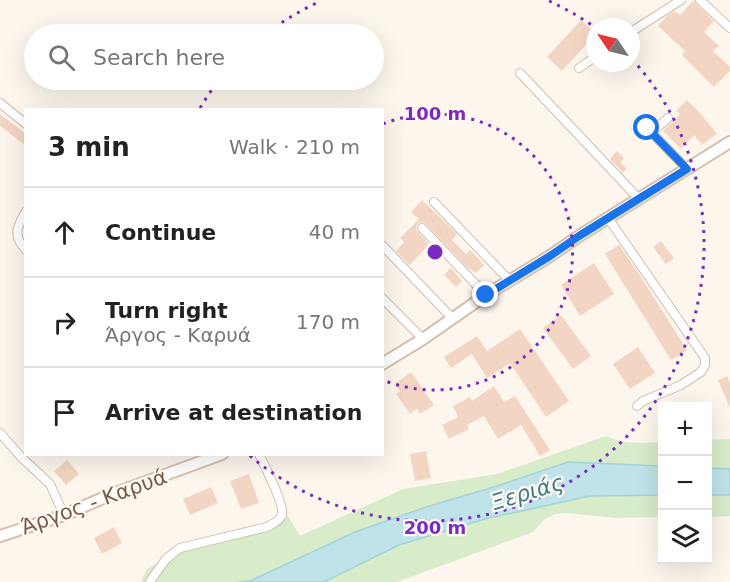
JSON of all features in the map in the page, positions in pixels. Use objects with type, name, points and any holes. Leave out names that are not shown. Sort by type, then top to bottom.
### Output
[{"type":"main road","points":[[384,363],[486,295],[730,142]]},
{"type":"main road","name":"Άργος - Καρυά","points":[[0,536],[64,515],[110,495],[217,456]]},
{"type":"street","points":[[640,26],[681,0]]},
{"type":"street","points":[[700,0],[730,28]]},
{"type":"street","points":[[579,68],[586,63]]},
{"type":"street","points":[[520,73],[639,199]]},
{"type":"street","points":[[0,103],[24,121]]},
{"type":"street","points":[[668,118],[649,131],[687,169]]},
{"type":"street","points":[[434,202],[510,281]]},
{"type":"street","points":[[24,215],[17,229],[17,238],[24,247]]},
{"type":"street","points":[[608,218],[705,358],[705,365],[701,372],[681,385],[643,401],[637,406]]},
{"type":"street","points":[[422,228],[486,295]]},
{"type":"street","points":[[384,248],[452,318]]},
{"type":"street","points":[[384,300],[423,339]]},
{"type":"street","points":[[0,433],[50,484],[64,515]]},
{"type":"street","points":[[150,582],[166,559],[180,548],[267,528],[277,521],[282,515],[282,506],[261,456]]},
{"type":"green space","points":[[606,436],[627,442],[658,442],[658,466],[568,462],[355,532],[250,581],[141,582],[147,569],[180,548],[277,521],[282,506],[300,536],[403,489],[497,474]]},
{"type":"green space","points":[[730,439],[730,469],[712,468],[712,440]]},
{"type":"green space","points":[[658,495],[658,517],[616,518],[555,514],[545,519],[533,532],[397,582],[324,582],[399,545],[485,519],[590,496]]},
{"type":"green space","points":[[712,495],[730,495],[730,516],[712,517]]},
{"type":"water","name":"Ξεριάς","points":[[568,462],[658,466],[658,495],[590,496],[485,519],[399,545],[324,582],[239,582],[250,581],[355,532],[426,507]]},
{"type":"water","points":[[712,468],[730,469],[730,495],[712,495]]},
{"type":"building","points":[[694,0],[714,21],[704,32],[719,46],[713,51],[730,67],[730,71],[714,87],[682,55],[685,51],[658,26],[675,11],[680,15]]},
{"type":"building","points":[[581,20],[586,25],[586,45],[562,71],[547,57]]},
{"type":"building","points":[[687,100],[717,134],[702,145],[694,135],[681,149],[663,131],[680,114],[676,111]]},
{"type":"building","points":[[0,114],[24,132],[24,144],[0,126]]},
{"type":"building","points":[[617,151],[624,158],[620,163],[627,168],[623,173],[610,159]]},
{"type":"building","points":[[422,200],[457,234],[452,240],[466,254],[470,250],[484,265],[476,273],[467,267],[423,222],[417,224],[416,230],[429,244],[410,265],[396,251],[404,242],[400,238],[419,219],[411,212]]},
{"type":"building","points":[[661,241],[674,258],[666,264],[653,247]]},
{"type":"building","points":[[619,245],[687,350],[671,360],[605,254]]},
{"type":"building","points":[[594,263],[614,294],[580,316],[561,285]]},
{"type":"building","points":[[451,268],[462,281],[456,287],[444,275]]},
{"type":"building","points":[[561,315],[591,356],[573,369],[543,328]]},
{"type":"building","points":[[520,329],[569,401],[546,417],[510,363],[487,378],[472,354],[451,368],[444,357],[477,336],[487,351]]},
{"type":"building","points":[[638,347],[655,373],[630,389],[613,364]]},
{"type":"building","points":[[411,372],[434,405],[420,414],[417,409],[410,414],[396,394],[400,391],[395,384]]},
{"type":"building","points":[[727,376],[730,383],[730,408],[718,380]]},
{"type":"building","points":[[494,386],[504,402],[515,396],[550,450],[540,456],[521,425],[498,439],[484,416],[467,425],[469,429],[449,439],[442,425],[458,417],[453,406],[470,397],[472,401]]},
{"type":"building","points":[[426,451],[431,478],[415,481],[410,454]]},
{"type":"building","points":[[67,460],[79,474],[66,485],[54,471]]},
{"type":"building","points":[[249,474],[259,503],[241,509],[230,481]]},
{"type":"building","points":[[211,487],[218,503],[190,515],[183,499]]},
{"type":"building","points":[[114,527],[122,543],[102,554],[94,538]]},
{"type":"route","points":[[486,295],[687,169],[647,128]]}]
